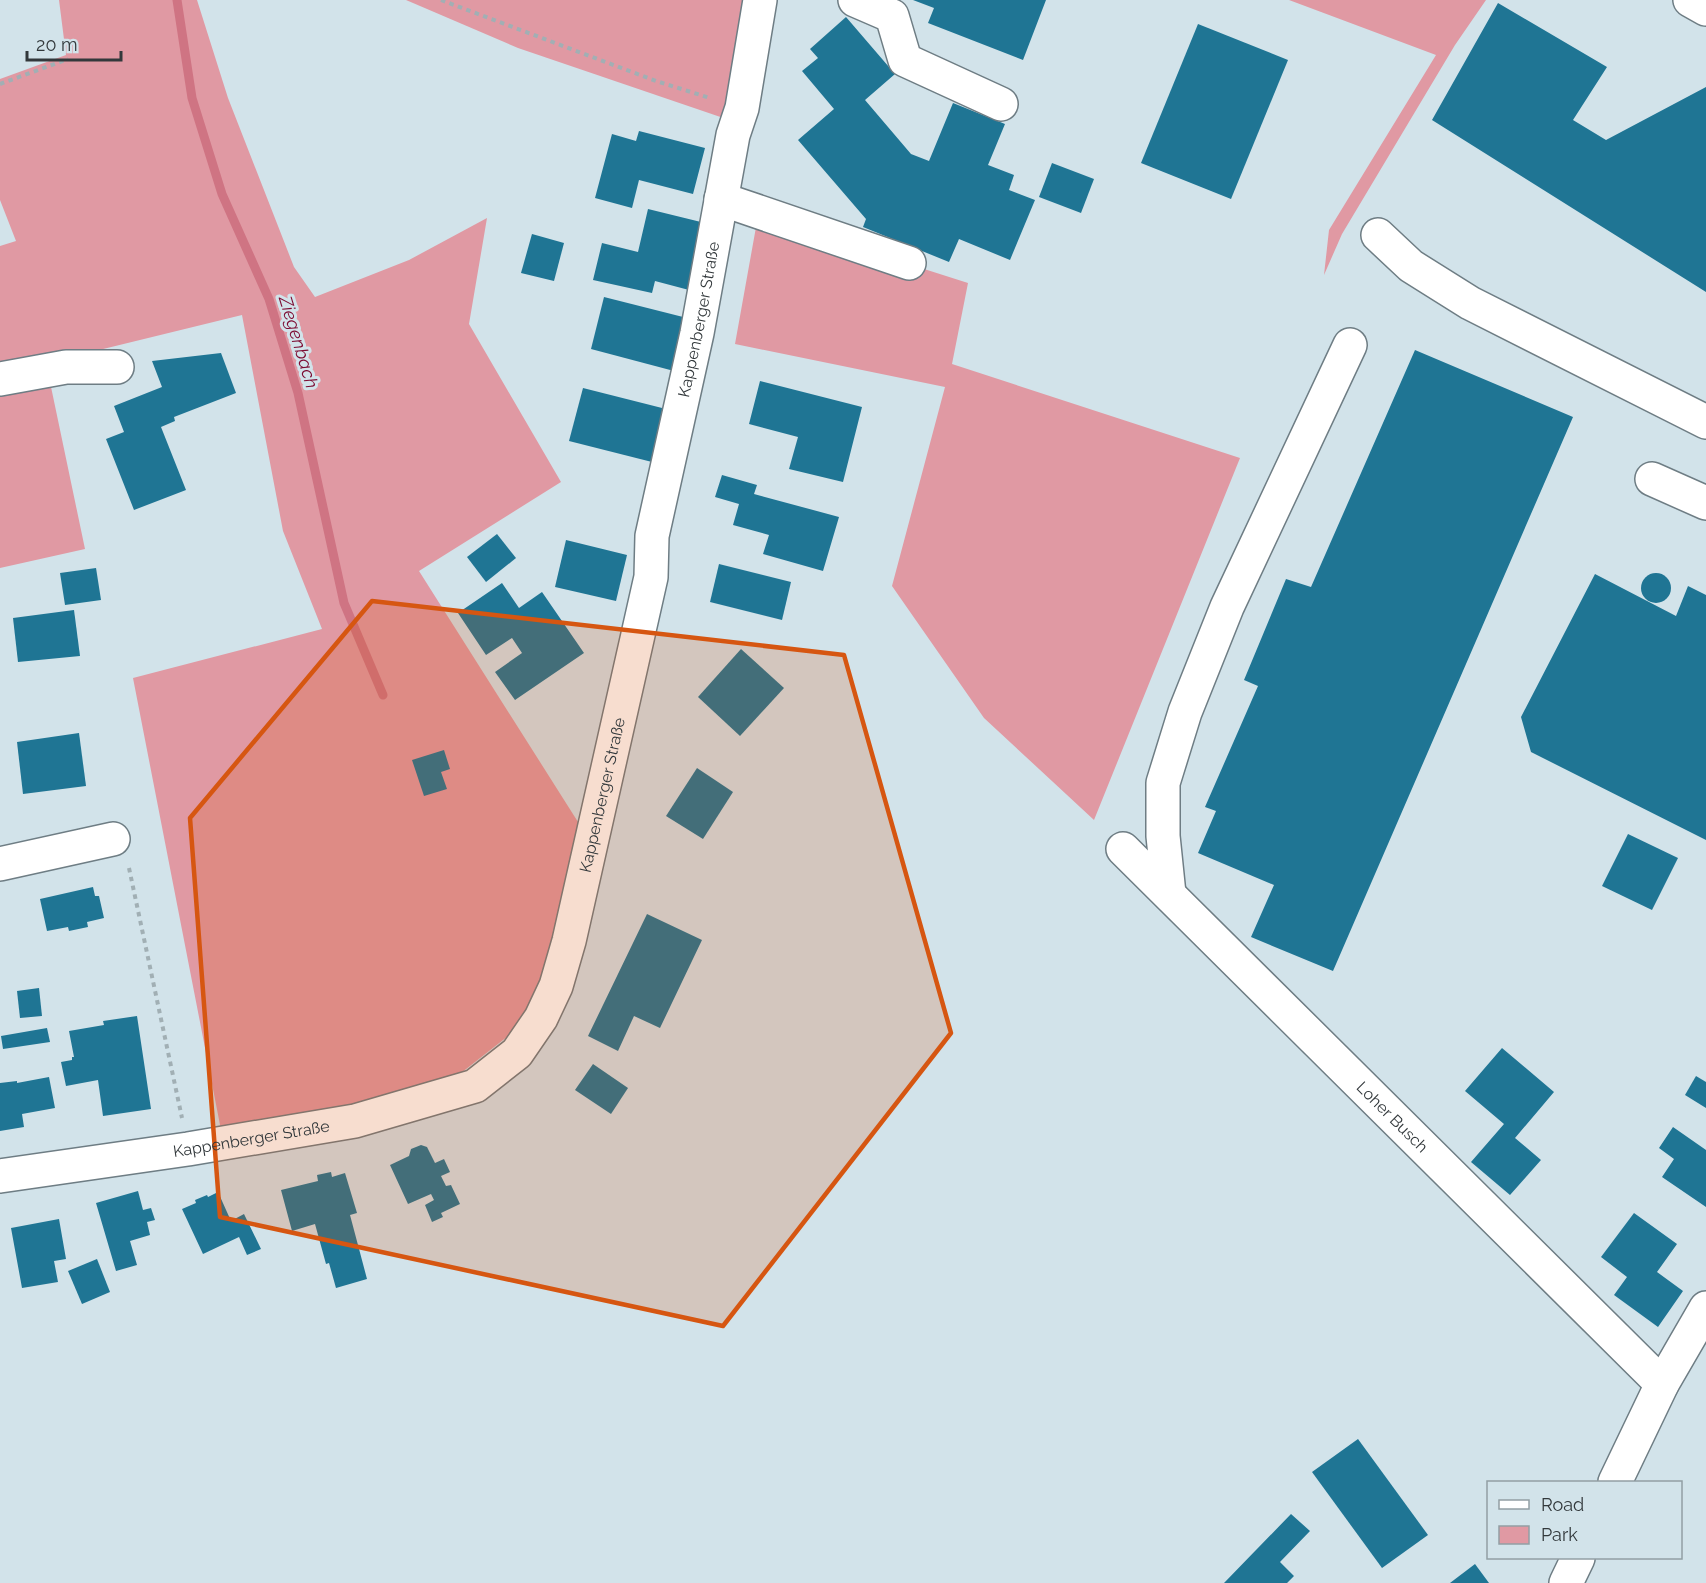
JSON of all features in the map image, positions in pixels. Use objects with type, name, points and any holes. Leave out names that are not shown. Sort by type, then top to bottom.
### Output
[{"type":"street","name":"Kappenberger Straße","points":[[0,1176],[188,1149],[355,1121],[476,1086],[517,1053],[541,1018],[556,986],[569,941],[651,577],[652,536],[698,333],[733,135],[742,108],[760,0]]},
{"type":"street","points":[[855,0],[892,16],[905,60],[1001,104]]},
{"type":"street","points":[[1690,0],[1706,9]]},
{"type":"street","points":[[721,199],[909,263]]},
{"type":"street","points":[[1378,235],[1411,266],[1470,303],[1706,422]]},
{"type":"street","points":[[1169,894],[1163,836],[1163,783],[1185,712],[1227,607],[1350,345]]},
{"type":"street","points":[[0,379],[66,367],[117,367]]},
{"type":"street","points":[[1652,478],[1706,503]]},
{"type":"street","points":[[0,864],[113,839]]},
{"type":"street","name":"Loher Busch","points":[[1123,849],[1662,1384]]},
{"type":"street","points":[[1615,1481],[1662,1384],[1706,1308]]},
{"type":"street","points":[[1566,1583],[1577,1559]]},
{"type":"path","points":[[441,0],[656,81],[742,108]]},
{"type":"path","points":[[0,84],[68,58]]},
{"type":"path","points":[[113,839],[125,849],[188,1149]]},
{"type":"highlighted area","points":[[372,601],[844,655],[951,1033],[723,1326],[220,1217],[190,818]]},
{"type":"green space","points":[[59,0],[197,0],[228,98],[294,267],[315,297],[409,260],[487,218],[469,324],[561,482],[419,571],[585,833],[535,1015],[461,1073],[349,1108],[221,1130],[133,678],[322,629],[283,531],[242,315],[46,363],[85,549],[0,568],[0,246],[16,241],[0,200],[0,79],[66,55]]},
{"type":"green space","points":[[406,0],[771,0],[741,124],[518,48]]},
{"type":"green space","points":[[1289,0],[1486,0],[1455,45],[1342,234],[1324,275],[1329,230],[1436,55]]},
{"type":"green space","points":[[758,216],[968,283],[952,364],[1240,458],[1094,820],[984,718],[892,586],[945,387],[735,344]]},
{"type":"building","points":[[913,0],[1046,0],[1023,60],[928,23],[934,8]]},
{"type":"building","points":[[1498,3],[1607,67],[1573,120],[1606,140],[1706,87],[1706,292],[1432,120]]},
{"type":"building","points":[[846,17],[895,74],[865,100],[911,154],[929,161],[953,103],[1005,124],[988,165],[1014,175],[1009,190],[1035,200],[1010,260],[959,239],[949,262],[863,227],[866,219],[798,140],[834,109],[802,71],[818,58],[810,49]]},
{"type":"building","points":[[1198,24],[1288,60],[1231,199],[1141,163]]},
{"type":"building","points":[[639,131],[705,148],[693,194],[639,180],[632,208],[595,198],[612,134],[636,141]]},
{"type":"building","points":[[1052,163],[1094,179],[1081,213],[1039,197]]},
{"type":"building","points":[[648,209],[705,223],[689,290],[655,281],[652,293],[593,280],[602,243],[638,252]]},
{"type":"building","points":[[532,234],[564,243],[554,281],[521,273]]},
{"type":"building","points":[[604,297],[687,318],[674,371],[591,349]]},
{"type":"building","points":[[1415,350],[1573,417],[1333,971],[1251,937],[1274,885],[1198,853],[1216,811],[1205,807],[1258,686],[1244,680],[1286,579],[1311,587]]},
{"type":"building","points":[[221,353],[236,393],[174,417],[175,421],[161,427],[186,490],[134,510],[106,439],[124,432],[114,406],[162,387],[152,361]]},
{"type":"building","points":[[760,381],[862,407],[843,482],[789,469],[798,437],[749,424]]},
{"type":"building","points":[[583,388],[666,409],[652,462],[569,441]]},
{"type":"building","points":[[722,475],[757,485],[754,494],[839,517],[823,571],[763,554],[769,535],[733,525],[739,504],[715,497]]},
{"type":"building","points":[[497,534],[516,558],[486,582],[467,557]]},
{"type":"building","points":[[566,540],[627,555],[616,601],[555,587]]},
{"type":"building","points":[[719,564],[791,582],[782,620],[710,602]]},
{"type":"building","points":[[96,568],[101,600],[65,605],[60,573]]},
{"type":"building","points":[[1656,573],[1667,577],[1671,588],[1667,599],[1656,603],[1645,599],[1641,588],[1645,577]]},
{"type":"building","points":[[1595,574],[1676,616],[1688,586],[1706,595],[1706,840],[1531,752],[1521,717]]},
{"type":"building","points":[[502,583],[519,608],[542,592],[584,653],[515,700],[495,672],[522,653],[512,638],[486,655],[458,613]]},
{"type":"building","points":[[74,610],[80,656],[18,662],[13,618]]},
{"type":"building","points":[[741,649],[784,688],[740,736],[698,697]]},
{"type":"building","points":[[79,733],[86,786],[23,794],[17,742]]},
{"type":"building","points":[[444,750],[450,769],[441,772],[447,789],[424,796],[412,760]]},
{"type":"building","points":[[697,768],[733,792],[703,839],[666,816]]},
{"type":"building","points":[[1628,834],[1678,858],[1652,910],[1602,886]]},
{"type":"building","points":[[93,887],[95,896],[99,896],[104,918],[87,922],[88,927],[69,931],[68,927],[47,931],[40,899]]},
{"type":"building","points":[[647,914],[702,940],[660,1028],[634,1016],[618,1051],[588,1036]]},
{"type":"building","points":[[39,988],[42,1016],[20,1018],[17,991]]},
{"type":"building","points":[[137,1016],[151,1109],[103,1116],[98,1080],[66,1086],[61,1062],[72,1060],[74,1057],[69,1031],[104,1025],[103,1021]]},
{"type":"building","points":[[47,1028],[50,1042],[3,1049],[1,1036]]},
{"type":"building","points":[[1502,1048],[1554,1092],[1515,1138],[1541,1160],[1510,1195],[1471,1162],[1504,1124],[1465,1091]]},
{"type":"building","points":[[593,1064],[628,1088],[611,1114],[575,1090]]},
{"type":"building","points":[[1696,1076],[1706,1082],[1706,1108],[1685,1095]]},
{"type":"building","points":[[49,1077],[55,1108],[22,1114],[24,1127],[0,1131],[0,1083],[17,1081],[17,1083]]},
{"type":"building","points":[[1673,1127],[1706,1150],[1706,1207],[1662,1177],[1674,1159],[1659,1148]]},
{"type":"building","points":[[421,1145],[427,1147],[435,1163],[444,1159],[450,1172],[441,1176],[446,1186],[451,1185],[460,1204],[441,1213],[443,1217],[432,1222],[425,1205],[434,1200],[431,1194],[408,1204],[390,1165],[409,1156],[411,1149]]},
{"type":"building","points":[[331,1172],[332,1177],[345,1173],[357,1213],[350,1215],[367,1279],[336,1288],[329,1263],[326,1264],[315,1224],[292,1231],[281,1190],[318,1181],[317,1175]]},
{"type":"building","points":[[138,1191],[143,1210],[151,1208],[155,1220],[147,1222],[150,1235],[130,1241],[137,1265],[116,1271],[96,1203]]},
{"type":"building","points":[[218,1192],[231,1221],[244,1214],[261,1249],[247,1255],[239,1237],[203,1254],[182,1209],[196,1203],[195,1200]]},
{"type":"building","points":[[1634,1213],[1677,1244],[1657,1272],[1683,1291],[1658,1327],[1614,1295],[1627,1277],[1601,1257]]},
{"type":"building","points":[[59,1219],[66,1259],[54,1261],[58,1282],[22,1288],[11,1228]]},
{"type":"building","points":[[97,1259],[110,1292],[82,1304],[68,1271]]},
{"type":"building","points":[[1358,1439],[1428,1535],[1382,1568],[1312,1472]]},
{"type":"building","points":[[1291,1514],[1310,1531],[1280,1562],[1294,1576],[1287,1583],[1224,1583]]},
{"type":"building","points":[[1475,1564],[1489,1583],[1450,1583]]},
{"type":"waterway","name":"Ziegenbach","points":[[177,0],[192,98],[222,194],[269,299],[298,393],[344,603],[383,695]]}]
